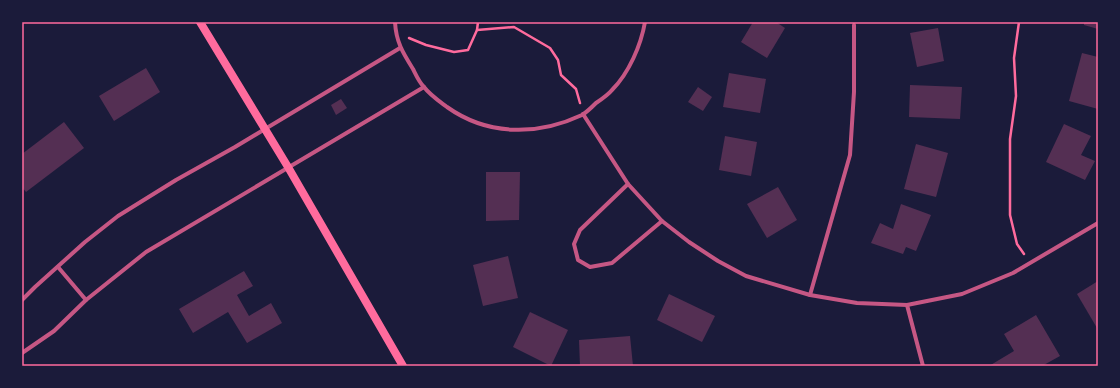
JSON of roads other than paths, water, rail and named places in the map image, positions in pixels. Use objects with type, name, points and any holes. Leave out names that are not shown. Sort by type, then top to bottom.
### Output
[{"type":"main road","points":[[200,22],[265,129],[403,366]]},
{"type":"street","points":[[394,22],[395,34],[400,48],[424,87],[438,100],[456,113],[477,124],[498,129],[522,130],[546,128],[583,114],[613,89],[626,71],[636,53],[645,22]]},
{"type":"street","points":[[810,295],[850,155],[854,92],[854,25]]},
{"type":"street","points":[[22,300],[85,242],[118,216],[176,180],[236,147],[400,48]]},
{"type":"street","points":[[22,353],[54,331],[86,300],[146,252],[424,87]]},
{"type":"street","points":[[583,114],[628,184],[662,221],[689,242],[718,261],[746,276],[810,295],[857,303],[907,305],[962,294],[1013,273],[1098,222]]},
{"type":"street","points":[[628,184],[580,230],[574,244],[578,260],[590,267],[612,263],[662,221]]},
{"type":"street","points":[[58,267],[86,300]]},
{"type":"street","points":[[907,305],[923,366]]}]
